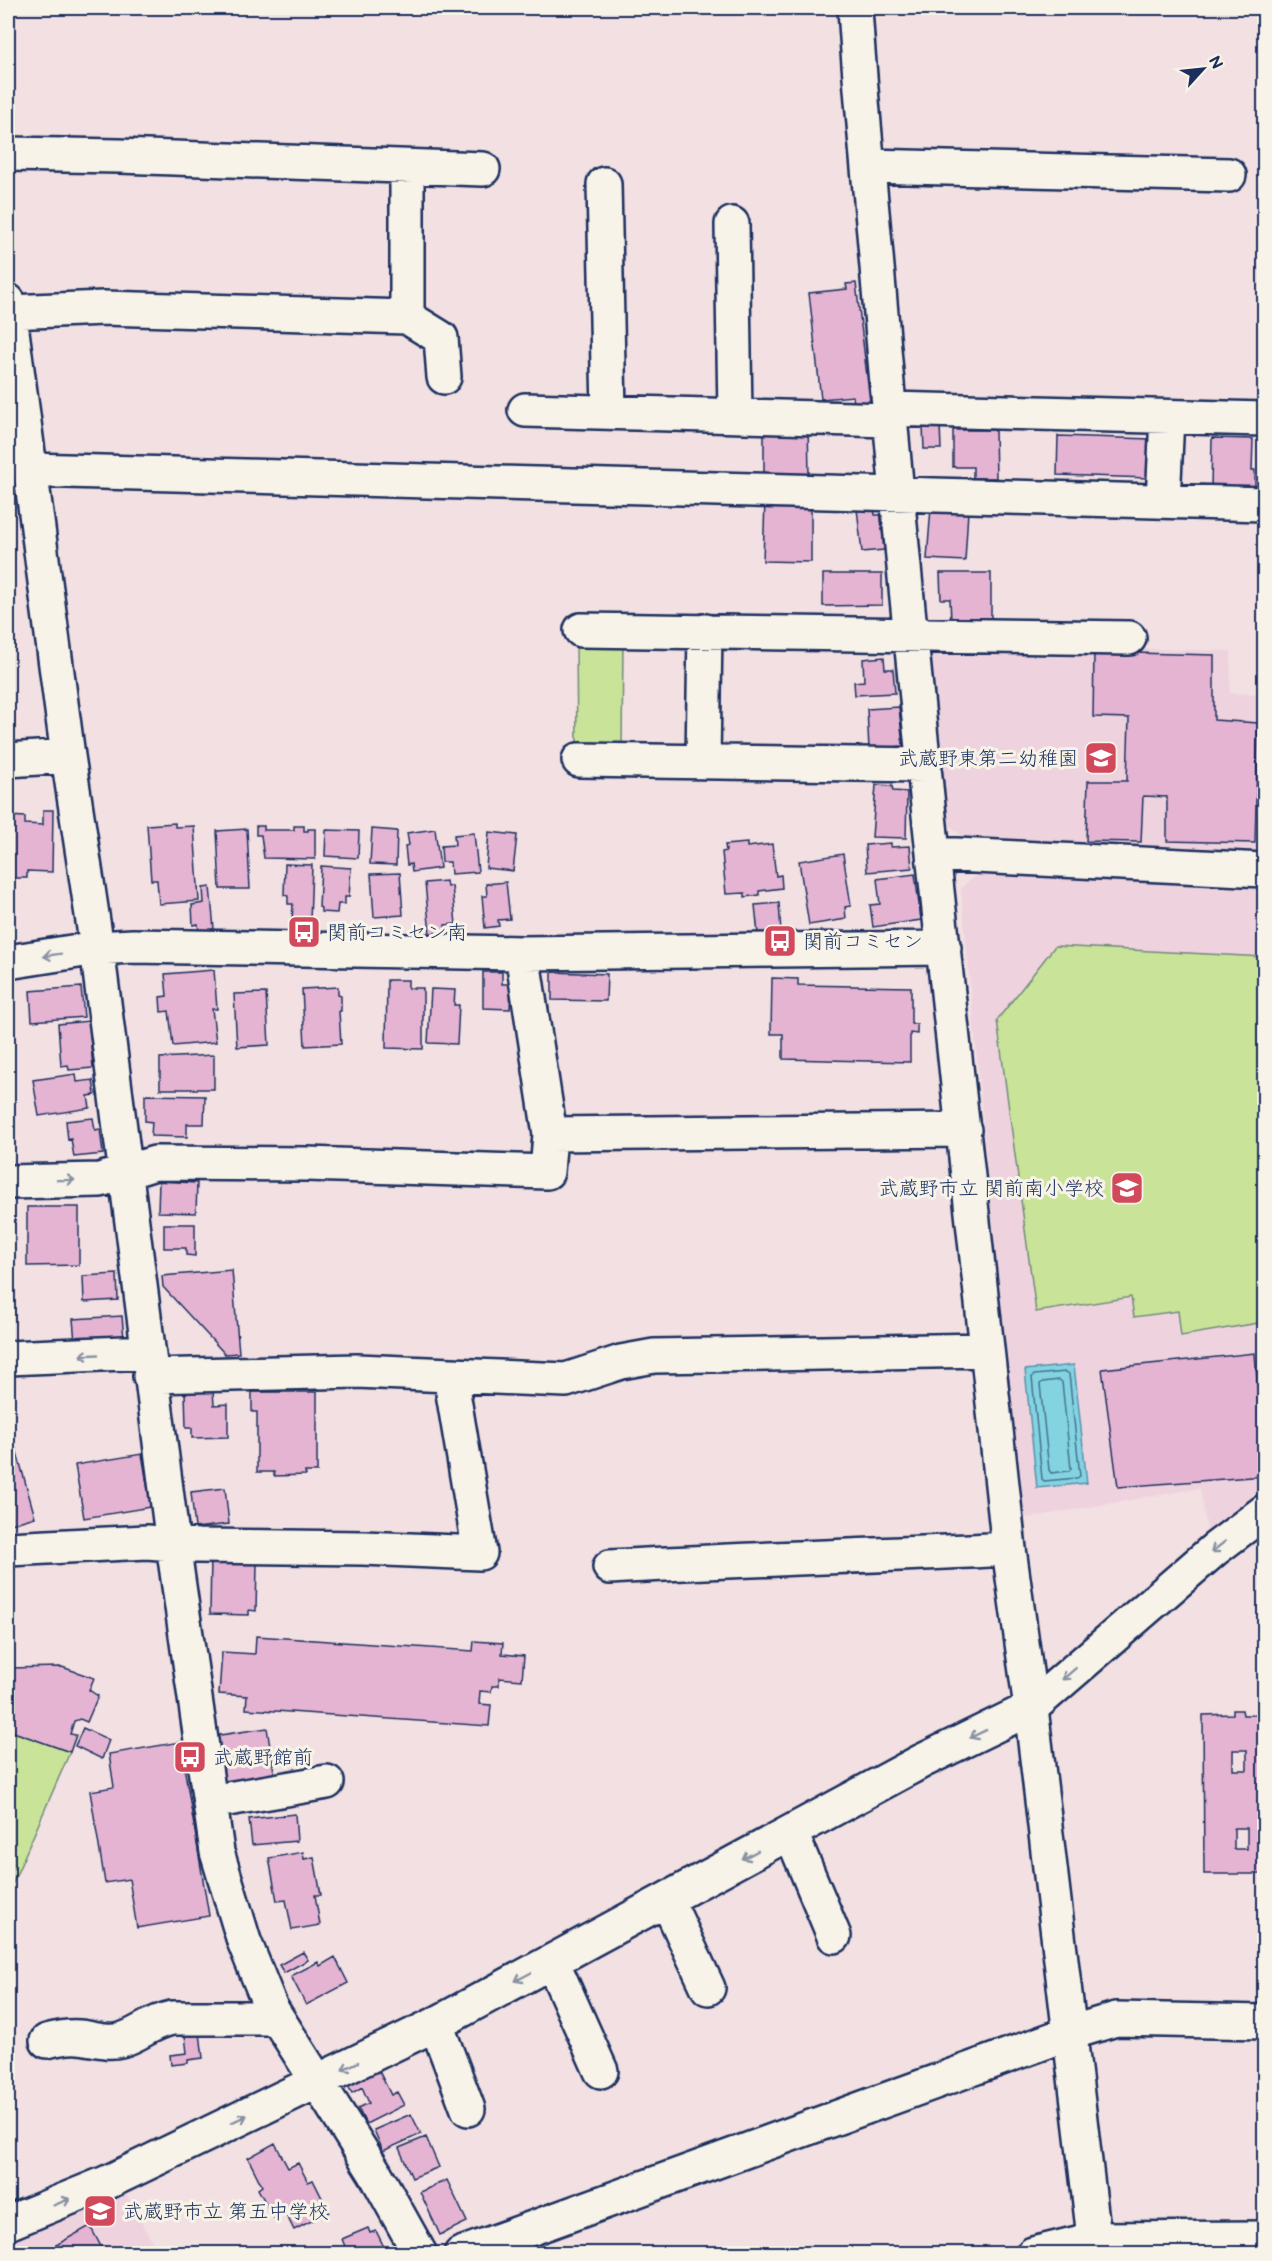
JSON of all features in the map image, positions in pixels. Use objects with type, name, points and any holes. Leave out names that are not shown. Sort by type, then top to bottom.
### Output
[{"type":"street","points":[[855,8],[860,90],[896,494],[987,1350],[1009,1549],[1095,2246]]},
{"type":"street","points":[[8,154],[130,156],[483,169]]},
{"type":"street","points":[[868,166],[1229,175]]},
{"type":"street","points":[[407,167],[407,317]]},
{"type":"street","points":[[604,184],[609,412]]},
{"type":"street","points":[[732,224],[735,416]]},
{"type":"street","points":[[420,2253],[375,2173],[271,2008],[244,1941],[217,1852],[173,1545],[97,948],[22,458],[8,306],[407,317],[441,339],[444,377]]},
{"type":"street","points":[[525,410],[735,416],[889,414],[1264,420]]},
{"type":"street","points":[[1163,501],[1167,417]]},
{"type":"street","points":[[22,458],[896,494],[1264,504]]},
{"type":"street","points":[[581,630],[1130,638]]},
{"type":"street","points":[[703,761],[705,632]]},
{"type":"street","points":[[8,760],[68,756]]},
{"type":"street","points":[[579,760],[925,765]]},
{"type":"street","points":[[935,854],[1264,870]]},
{"type":"street","points":[[8,962],[97,948],[133,946],[522,953],[944,948]]},
{"type":"street","points":[[8,1182],[100,1180],[155,1163],[307,1164],[548,1172],[550,1134],[522,953]]},
{"type":"street","points":[[550,1134],[964,1130]]},
{"type":"street","points":[[8,1358],[566,1380],[621,1362],[654,1356],[987,1350]]},
{"type":"street","points":[[8,1549],[147,1542],[173,1545],[480,1553],[450,1375]]},
{"type":"street","points":[[8,2223],[106,2183],[436,2024],[922,1761],[1030,1708],[1215,1549],[1264,1512]]},
{"type":"street","points":[[610,1567],[714,1560],[819,1558],[1009,1549]]},
{"type":"street","points":[[210,1802],[327,1782]]},
{"type":"street","points":[[791,1833],[834,1936]]},
{"type":"street","points":[[667,1900],[708,1988]]},
{"type":"street","points":[[552,1961],[601,2071]]},
{"type":"street","points":[[47,2041],[65,2036],[97,2041],[122,2040],[157,2021],[172,2018],[277,2018]]},
{"type":"street","points":[[461,2253],[1070,2033],[1116,2019],[1264,2022]]},
{"type":"street","points":[[436,2024],[468,2109]]},
{"type":"street","points":[[1033,2253],[1095,2246],[1264,2238]]},
{"type":"shaded area","name":"武蔵野東第二幼稚園","points":[[943,644],[1231,651],[1230,693],[1264,694],[1264,855],[968,841],[945,821],[928,660]]},
{"type":"shaded area","name":"武蔵野市立 関前南小学校","points":[[976,874],[1264,886],[1264,1499],[1209,1542],[1200,1488],[1020,1519],[961,888]]},
{"type":"shaded area","name":"武蔵野市立 第五中学校","points":[[124,2190],[158,2253],[8,2254],[8,2233]]},
{"type":"green space","points":[[576,641],[623,642],[622,749],[577,750]]},
{"type":"green space","points":[[1055,946],[1264,957],[1264,1322],[1181,1336],[1178,1311],[1134,1317],[1131,1297],[1036,1312],[997,1020]]},
{"type":"green space","points":[[8,1730],[70,1752],[8,1894]]},
{"type":"water","points":[[1074,1365],[1087,1483],[1037,1488],[1025,1370]]},
{"type":"building","points":[[856,283],[870,402],[854,404],[853,396],[821,399],[809,293],[847,289],[846,284]]},
{"type":"building","points":[[764,421],[808,422],[809,476],[764,474]]},
{"type":"building","points":[[940,425],[941,449],[924,449],[923,426]]},
{"type":"building","points":[[953,430],[995,430],[996,478],[973,478],[973,467],[953,467]]},
{"type":"building","points":[[1058,436],[1151,439],[1150,478],[1057,475]]},
{"type":"building","points":[[1212,438],[1253,439],[1252,470],[1255,470],[1255,492],[1211,490]]},
{"type":"building","points":[[1260,472],[1264,472],[1264,490],[1260,490]]},
{"type":"building","points":[[765,500],[811,501],[811,562],[763,561]]},
{"type":"building","points":[[874,507],[875,515],[881,515],[884,550],[862,552],[857,509]]},
{"type":"building","points":[[931,508],[968,511],[965,561],[927,559]]},
{"type":"building","points":[[940,573],[991,573],[991,620],[951,621],[950,599],[941,599]]},
{"type":"building","points":[[823,574],[882,574],[882,605],[823,606]]},
{"type":"building","points":[[1094,652],[1214,655],[1214,720],[1258,723],[1255,843],[1167,841],[1167,797],[1143,796],[1141,842],[1086,841],[1088,781],[1127,781],[1129,718],[1093,717]]},
{"type":"building","points":[[884,657],[885,669],[893,669],[895,693],[855,695],[854,682],[864,681],[863,659]]},
{"type":"building","points":[[899,707],[903,746],[869,749],[867,709]]},
{"type":"building","points":[[876,785],[892,786],[893,791],[907,792],[906,838],[872,837]]},
{"type":"building","points":[[43,810],[53,810],[52,872],[27,871],[27,878],[8,878],[8,816],[25,817],[25,824],[43,825]]},
{"type":"building","points":[[175,823],[175,827],[194,826],[199,901],[159,904],[157,880],[151,880],[147,825]]},
{"type":"building","points":[[256,826],[264,826],[264,830],[294,830],[294,826],[304,826],[304,831],[315,829],[315,859],[264,858],[261,835],[256,835]]},
{"type":"building","points":[[247,829],[250,889],[220,889],[217,831]]},
{"type":"building","points":[[372,829],[397,831],[396,865],[370,864]]},
{"type":"building","points":[[435,829],[440,868],[412,872],[411,864],[407,865],[405,846],[409,845],[407,833]]},
{"type":"building","points":[[326,830],[359,831],[358,858],[325,856]]},
{"type":"building","points":[[489,832],[517,835],[513,871],[486,868]]},
{"type":"building","points":[[474,833],[478,872],[451,874],[450,862],[442,862],[441,846],[455,845],[454,835]]},
{"type":"building","points":[[747,843],[747,847],[772,844],[776,876],[781,875],[782,888],[759,891],[759,895],[745,897],[745,893],[726,894],[722,852],[726,851],[725,845]]},
{"type":"building","points":[[891,843],[891,847],[910,846],[912,868],[867,872],[865,845]]},
{"type":"building","points":[[843,854],[851,906],[845,907],[846,919],[809,925],[799,861]]},
{"type":"building","points":[[285,864],[312,865],[310,922],[292,921],[293,904],[288,904],[288,896],[284,895]]},
{"type":"building","points":[[321,866],[351,868],[349,897],[345,897],[345,904],[338,904],[337,913],[321,912],[319,907]]},
{"type":"building","points":[[400,873],[403,915],[374,917],[371,874]]},
{"type":"building","points":[[915,874],[921,920],[873,927],[870,905],[880,904],[877,879]]},
{"type":"building","points":[[446,881],[447,887],[452,886],[456,924],[445,925],[446,932],[430,934],[425,883]]},
{"type":"building","points":[[506,882],[510,919],[498,920],[499,926],[485,928],[482,896],[487,896],[486,884]]},
{"type":"building","points":[[210,887],[214,929],[199,931],[198,924],[193,925],[192,905],[204,903],[203,888]]},
{"type":"building","points":[[779,903],[781,932],[758,934],[755,905]]},
{"type":"building","points":[[214,970],[217,1009],[212,1009],[216,1042],[173,1046],[169,1011],[161,1012],[160,997],[167,996],[165,974]]},
{"type":"building","points":[[483,972],[502,972],[502,984],[511,984],[510,1009],[483,1008]]},
{"type":"building","points":[[552,972],[607,974],[606,1001],[552,1000]]},
{"type":"building","points":[[772,978],[798,979],[798,985],[911,987],[911,1024],[917,1024],[917,1034],[910,1033],[910,1062],[783,1059],[783,1034],[771,1034]]},
{"type":"building","points":[[387,980],[408,980],[408,988],[423,988],[423,1049],[386,1048]]},
{"type":"building","points":[[81,987],[84,1017],[32,1021],[30,991]]},
{"type":"building","points":[[338,987],[338,995],[341,996],[341,1011],[339,1011],[341,1044],[305,1046],[302,989]]},
{"type":"building","points":[[431,989],[455,990],[454,1005],[459,1005],[457,1044],[428,1043]]},
{"type":"building","points":[[266,993],[269,1045],[237,1047],[234,994]]},
{"type":"building","points":[[89,1021],[93,1068],[69,1070],[68,1065],[61,1066],[58,1024]]},
{"type":"building","points":[[214,1055],[214,1089],[160,1089],[160,1058]]},
{"type":"building","points":[[76,1074],[77,1082],[93,1080],[95,1095],[88,1096],[90,1108],[39,1116],[33,1080]]},
{"type":"building","points":[[145,1095],[205,1096],[204,1124],[187,1124],[187,1137],[151,1136],[152,1122],[145,1121]]},
{"type":"building","points":[[93,1118],[95,1130],[100,1129],[103,1154],[74,1157],[71,1139],[68,1140],[66,1121]]},
{"type":"building","points":[[159,1181],[197,1183],[196,1213],[158,1212]]},
{"type":"building","points":[[27,1207],[79,1207],[79,1265],[27,1266]]},
{"type":"building","points":[[164,1224],[195,1224],[195,1256],[186,1255],[186,1248],[164,1248]]},
{"type":"building","points":[[232,1270],[239,1353],[225,1354],[163,1287],[162,1276]]},
{"type":"building","points":[[117,1274],[118,1300],[84,1302],[83,1276]]},
{"type":"building","points":[[122,1316],[124,1339],[75,1342],[73,1319]]},
{"type":"building","points":[[1255,1353],[1264,1476],[1118,1487],[1102,1369]]},
{"type":"building","points":[[185,1391],[213,1391],[214,1405],[228,1404],[228,1437],[192,1438],[192,1428],[186,1428]]},
{"type":"building","points":[[252,1392],[317,1392],[317,1472],[305,1472],[306,1475],[274,1476],[274,1472],[257,1472],[257,1412],[252,1412]]},
{"type":"building","points":[[16,1449],[35,1517],[8,1525],[8,1451]]},
{"type":"building","points":[[142,1454],[151,1507],[84,1518],[75,1465]]},
{"type":"building","points":[[225,1488],[229,1524],[195,1528],[191,1492]]},
{"type":"building","points":[[211,1557],[249,1558],[249,1564],[257,1564],[256,1611],[249,1610],[249,1615],[210,1614]]},
{"type":"building","points":[[256,1636],[473,1651],[474,1641],[503,1643],[502,1654],[524,1656],[522,1680],[499,1678],[499,1686],[492,1686],[491,1692],[480,1691],[479,1704],[491,1705],[489,1726],[246,1709],[247,1696],[219,1694],[222,1652],[255,1654]]},
{"type":"building","points":[[62,1667],[94,1678],[89,1690],[98,1696],[87,1722],[80,1719],[74,1721],[70,1734],[76,1735],[70,1752],[8,1730],[8,1668]]},
{"type":"building","points":[[1233,1710],[1242,1710],[1243,1715],[1264,1715],[1264,1874],[1204,1874],[1203,1715],[1233,1714]],"holes":[[[1233,1750],[1247,1750],[1247,1770],[1233,1770]],[[1234,1828],[1247,1828],[1247,1849],[1234,1849]]]},
{"type":"building","points":[[83,1728],[109,1740],[102,1759],[75,1746]]},
{"type":"building","points":[[267,1728],[274,1772],[270,1776],[222,1782],[214,1736]]},
{"type":"building","points":[[180,1742],[209,1916],[137,1928],[129,1879],[105,1883],[90,1791],[114,1787],[109,1754]]},
{"type":"building","points":[[295,1814],[297,1841],[252,1845],[249,1819]]},
{"type":"building","points":[[303,1852],[304,1859],[314,1857],[321,1895],[315,1895],[320,1925],[292,1930],[286,1900],[277,1901],[269,1858]]},
{"type":"building","points":[[303,1952],[308,1960],[284,1973],[279,1965]]},
{"type":"building","points":[[335,1957],[348,1983],[306,2005],[291,1976],[318,1962],[320,1966]]},
{"type":"building","points":[[200,2033],[203,2058],[171,2065],[170,2055],[187,2053],[185,2035]]},
{"type":"building","points":[[378,2069],[391,2095],[397,2092],[404,2105],[366,2124],[358,2108],[369,2103],[362,2087],[352,2093],[347,2084]]},
{"type":"building","points":[[411,2114],[421,2134],[383,2151],[374,2130]]},
{"type":"building","points":[[426,2137],[439,2167],[412,2178],[399,2148]]},
{"type":"building","points":[[275,2143],[288,2168],[298,2163],[308,2182],[313,2180],[329,2212],[294,2230],[285,2212],[274,2218],[258,2189],[262,2186],[248,2158]]},
{"type":"building","points":[[447,2180],[467,2222],[440,2235],[420,2192]]},
{"type":"building","points":[[90,2226],[105,2254],[40,2254]]},
{"type":"building","points":[[368,2228],[370,2233],[376,2231],[387,2253],[348,2254],[342,2239]]},
{"type":"place","name":"武蔵野東第二幼稚園","points":[[1101,758]]},
{"type":"place","name":"関前コミセン南","points":[[304,932]]},
{"type":"place","name":"関前コミセン","points":[[780,941]]},
{"type":"place","name":"武蔵野市立 関前南小学校","points":[[1127,1188]]},
{"type":"place","name":"武蔵野館前","points":[[190,1757]]},
{"type":"place","name":"武蔵野市立 第五中学校","points":[[100,2211]]}]
